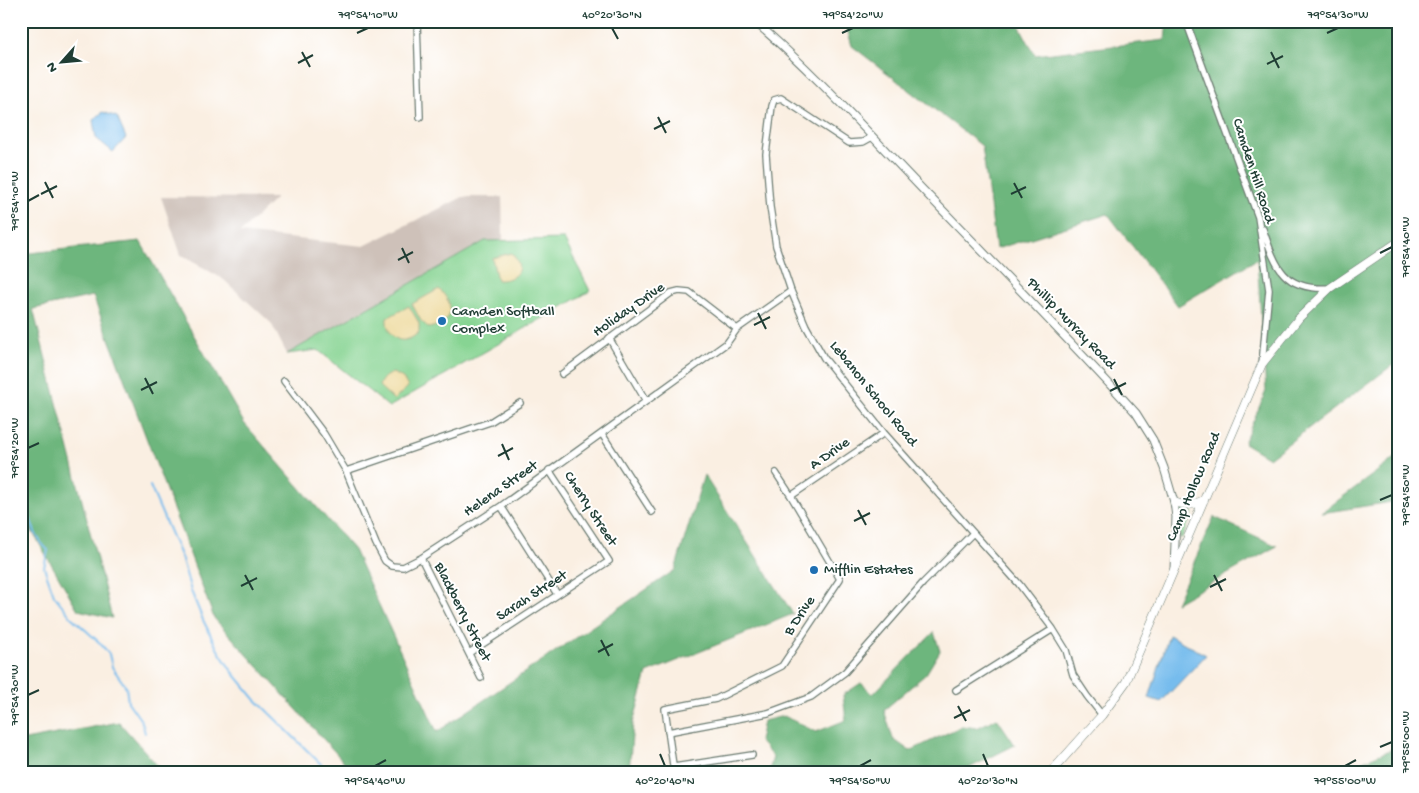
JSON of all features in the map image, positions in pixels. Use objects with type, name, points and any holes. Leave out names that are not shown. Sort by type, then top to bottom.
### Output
[{"type":"main road","name":"Camp Hollow Road","points":[[1051,772],[1102,715],[1126,682],[1262,364],[1299,318],[1330,288],[1398,242]]},
{"type":"main road","points":[[1174,502],[1193,505],[1204,500]]},
{"type":"street","points":[[417,21],[420,117]]},
{"type":"street","points":[[754,21],[805,68],[872,137]]},
{"type":"street","name":"Camden Hill Road","points":[[1186,21],[1258,217],[1269,290],[1262,364]]},
{"type":"street","name":"Lebanon School Road","points":[[872,137],[862,142],[849,143],[781,98],[774,100],[766,154],[770,207],[776,246],[791,291],[806,326],[824,358],[884,432],[1019,584],[1066,650],[1073,675],[1102,715]]},
{"type":"street","name":"Phillip Murray Road","points":[[872,137],[1136,413],[1153,440],[1174,502],[1176,517],[1174,569]]},
{"type":"street","points":[[1258,217],[1272,256],[1286,278],[1302,286],[1330,288]]},
{"type":"street","name":"Holiday Drive","points":[[562,374],[671,293],[679,291],[689,292],[737,329]]},
{"type":"street","name":"Helena Street","points":[[284,381],[324,434],[346,471],[385,561],[392,566],[403,568],[501,506],[602,434],[727,343],[737,329],[791,291]]},
{"type":"street","points":[[610,338],[646,401]]},
{"type":"street","points":[[346,471],[490,422],[520,403]]},
{"type":"street","name":"A Drive","points":[[791,496],[884,432]]},
{"type":"street","points":[[602,434],[652,512]]},
{"type":"street","name":"Cherry Street","points":[[549,470],[609,561]]},
{"type":"street","name":"B Drive","points":[[668,732],[665,708],[716,699],[782,666],[840,579],[776,473]]},
{"type":"street","points":[[501,506],[557,594]]},
{"type":"street","points":[[752,755],[674,770],[668,732],[768,713],[811,697],[845,672],[923,583],[973,533]]},
{"type":"street","name":"Blackberry Street","points":[[421,558],[482,678]]},
{"type":"street","name":"Sarah Street","points":[[469,653],[609,561]]},
{"type":"street","points":[[956,690],[1053,630]]},
{"type":"shaded area","points":[[161,197],[276,198],[240,233],[364,246],[463,197],[502,197],[503,241],[485,241],[287,354],[271,323],[223,279],[181,255]]},
{"type":"green space","points":[[845,21],[1017,21],[1035,55],[1165,40],[1167,21],[1398,21],[1398,361],[1269,458],[1244,443],[1266,391],[1257,259],[1178,306],[1108,214],[996,249],[982,146],[852,46]]},
{"type":"green space","name":"Camden Softball Complex","points":[[564,239],[590,291],[389,407],[318,350],[287,354],[485,241]]},
{"type":"green space","points":[[140,241],[244,423],[354,550],[437,732],[675,570],[704,475],[793,614],[647,673],[633,723],[629,772],[353,772],[214,618],[93,296],[33,309],[112,618],[78,610],[21,512],[21,254]]},
{"type":"green space","points":[[1398,456],[1398,501],[1321,513]]},
{"type":"green space","points":[[1182,509],[1191,510],[1193,513],[1182,538],[1180,538],[1179,511]]},
{"type":"green space","points":[[1214,517],[1277,546],[1176,603]]},
{"type":"green space","points":[[934,632],[940,651],[926,674],[884,710],[893,739],[910,751],[962,726],[977,728],[997,718],[1015,745],[961,772],[769,772],[773,757],[759,741],[763,721],[784,716],[816,732],[846,720],[843,695],[861,683],[873,694]]},
{"type":"green space","points":[[119,722],[163,772],[21,772],[21,738],[25,740]]},
{"type":"green space","points":[[1398,747],[1398,772],[1336,772]]},
{"type":"sand","points":[[511,253],[518,264],[517,272],[514,276],[504,280],[497,280],[492,258]]},
{"type":"sand","points":[[439,289],[448,301],[449,313],[443,322],[429,328],[421,321],[412,304]]},
{"type":"sand","points":[[409,306],[419,323],[419,332],[407,340],[397,339],[389,330],[387,318]]},
{"type":"sand","points":[[393,373],[403,378],[408,387],[394,400],[379,386],[384,377]]},
{"type":"water","points":[[103,112],[117,117],[126,138],[113,152],[96,138],[93,120]]},
{"type":"water","points":[[1169,635],[1206,655],[1161,702],[1149,698]]},
{"type":"waterway","points":[[150,486],[182,560],[191,591],[203,620],[218,650],[231,670],[255,699],[329,772]]},
{"type":"waterway","points":[[21,494],[37,537],[48,550],[44,567],[54,595],[71,617],[100,643],[109,654],[112,667],[126,687],[128,702],[142,722],[145,733]]},
{"type":"place","name":"Camden Softball Complex","points":[[442,321]]},
{"type":"place","name":"Mifflin Estates","points":[[814,570]]}]
